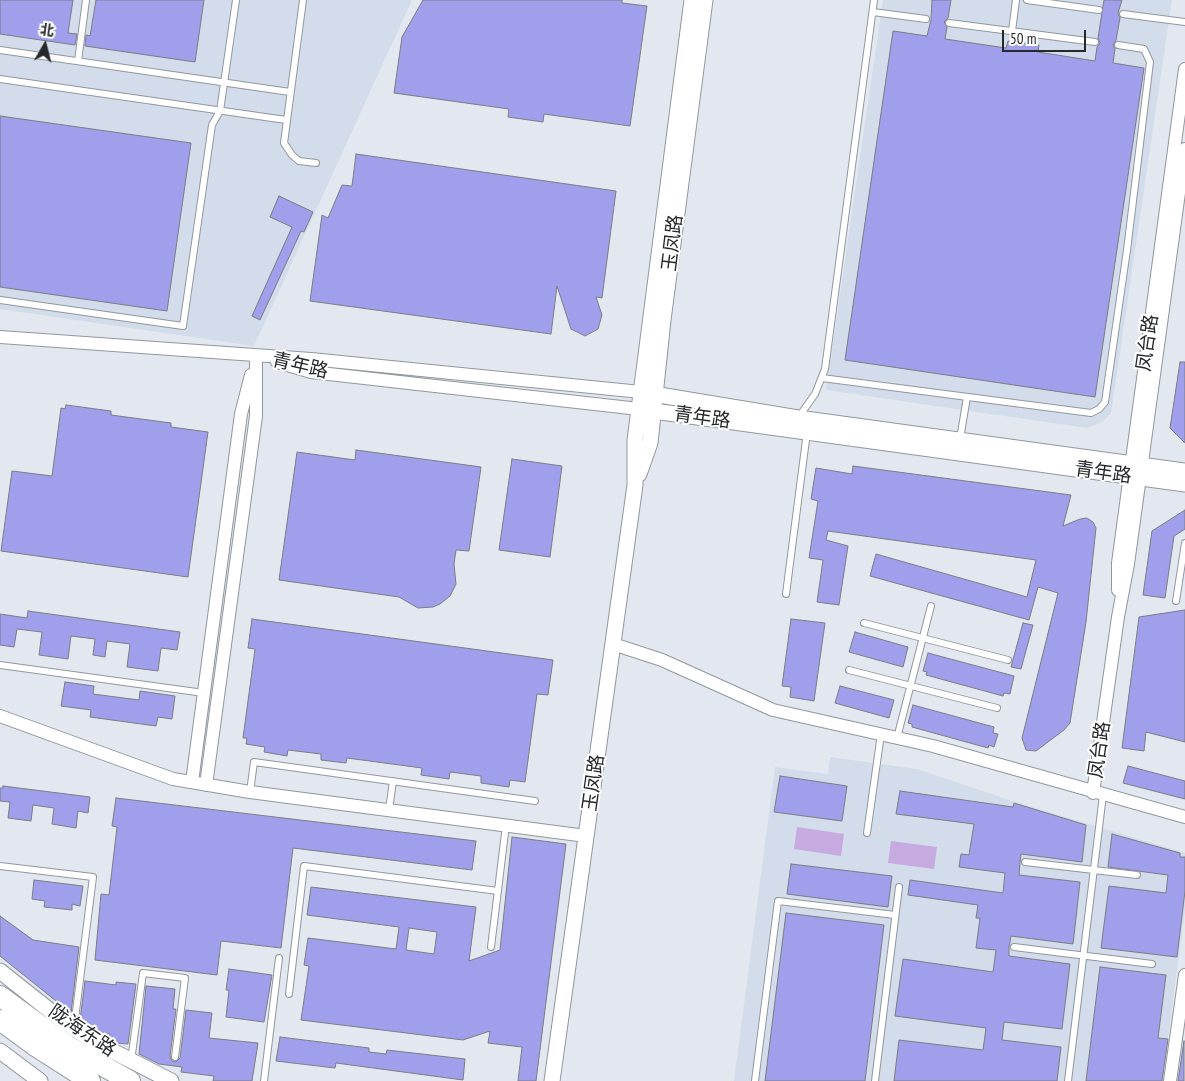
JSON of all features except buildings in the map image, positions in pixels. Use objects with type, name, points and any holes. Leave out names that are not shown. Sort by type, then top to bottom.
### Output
[{"type":"highway","points":[[0,996],[71,1048],[131,1072]]},
{"type":"highway","points":[[0,1020],[34,1045],[90,1081]]},
{"type":"street","name":"玉凤路","points":[[552,1081],[635,485],[650,443],[647,402],[692,0]]},
{"type":"street","name":"玉凤路","points":[[647,402],[705,0]]},
{"type":"street","name":"凤台路","points":[[1136,471],[1185,69]]},
{"type":"street","name":"凤台路","points":[[1098,794],[1118,617],[1118,563],[1136,471],[1185,149]]},
{"type":"street","name":"青年路","points":[[0,337],[256,356],[310,372],[647,402],[798,418],[960,439],[1136,471],[1185,484]]},
{"type":"street","points":[[192,782],[241,414],[256,356]]},
{"type":"street","points":[[206,784],[256,416],[256,356]]},
{"type":"street","name":"青年路","points":[[647,402],[807,432],[1136,471],[1185,471]]},
{"type":"street","points":[[613,644],[662,660],[773,710],[881,734],[980,759],[1098,794],[1185,817]]},
{"type":"street","points":[[0,716],[173,779],[250,792],[586,836]]},
{"type":"street","name":"陇海东路","points":[[0,971],[131,1072],[171,1081]]},
{"type":"street","points":[[1170,1081],[1185,975]]},
{"type":"street","points":[[0,1051],[40,1081]]},
{"type":"lane","points":[[78,62],[86,0]]},
{"type":"lane","points":[[0,300],[183,326],[212,125],[220,110],[236,0]]},
{"type":"lane","points":[[303,0],[284,143],[286,148],[299,161],[316,163]]},
{"type":"lane","points":[[798,418],[815,394],[822,378],[826,360],[874,0]]},
{"type":"lane","points":[[1012,31],[1016,0]]},
{"type":"lane","points":[[1027,0],[1099,10]]},
{"type":"lane","points":[[873,12],[926,20]]},
{"type":"lane","points":[[1123,14],[1185,22]]},
{"type":"lane","points":[[949,23],[1095,42]]},
{"type":"lane","points":[[822,378],[1091,413],[1099,410],[1105,402],[1150,62],[1144,49],[1118,45]]},
{"type":"lane","points":[[0,50],[290,92]]},
{"type":"lane","points":[[0,79],[286,120]]},
{"type":"lane","points":[[960,439],[967,397]]},
{"type":"lane","points":[[786,594],[807,432]]},
{"type":"lane","points":[[1176,601],[1185,544]]},
{"type":"lane","points":[[897,738],[931,606]]},
{"type":"lane","points":[[864,622],[1008,660]]},
{"type":"lane","points":[[0,665],[204,693]]},
{"type":"lane","points":[[849,670],[997,708]]},
{"type":"lane","points":[[867,833],[881,734]]},
{"type":"lane","points":[[250,792],[254,762],[536,800]]},
{"type":"lane","points":[[389,810],[393,781]]},
{"type":"lane","points":[[1068,1081],[1094,870],[1098,794]]},
{"type":"lane","points":[[491,947],[506,825]]},
{"type":"lane","points":[[1025,862],[1137,875]]},
{"type":"lane","points":[[0,866],[93,877],[74,1028]]},
{"type":"lane","points":[[289,994],[304,866],[498,891]]},
{"type":"lane","points":[[875,1081],[899,887]]},
{"type":"lane","points":[[755,1081],[778,901],[896,915]]},
{"type":"lane","points":[[1014,947],[1152,964]]},
{"type":"lane","points":[[264,1081],[279,958]]},
{"type":"lane","points":[[131,1072],[143,973],[185,978],[175,1057]]},
{"type":"shaded area","points":[[0,0],[412,0],[254,346],[0,309]]},
{"type":"shaded area","points":[[883,0],[1172,0],[1111,413],[1102,422],[1087,428],[826,390]]},
{"type":"shaded area","points":[[830,757],[917,769],[1012,801],[1185,853],[1185,910],[1162,1081],[734,1081],[775,767],[828,774]]},
{"type":"shaded area","points":[[797,827],[844,834],[841,856],[794,849]]},
{"type":"shaded area","points":[[891,841],[937,847],[934,869],[888,863]]}]
